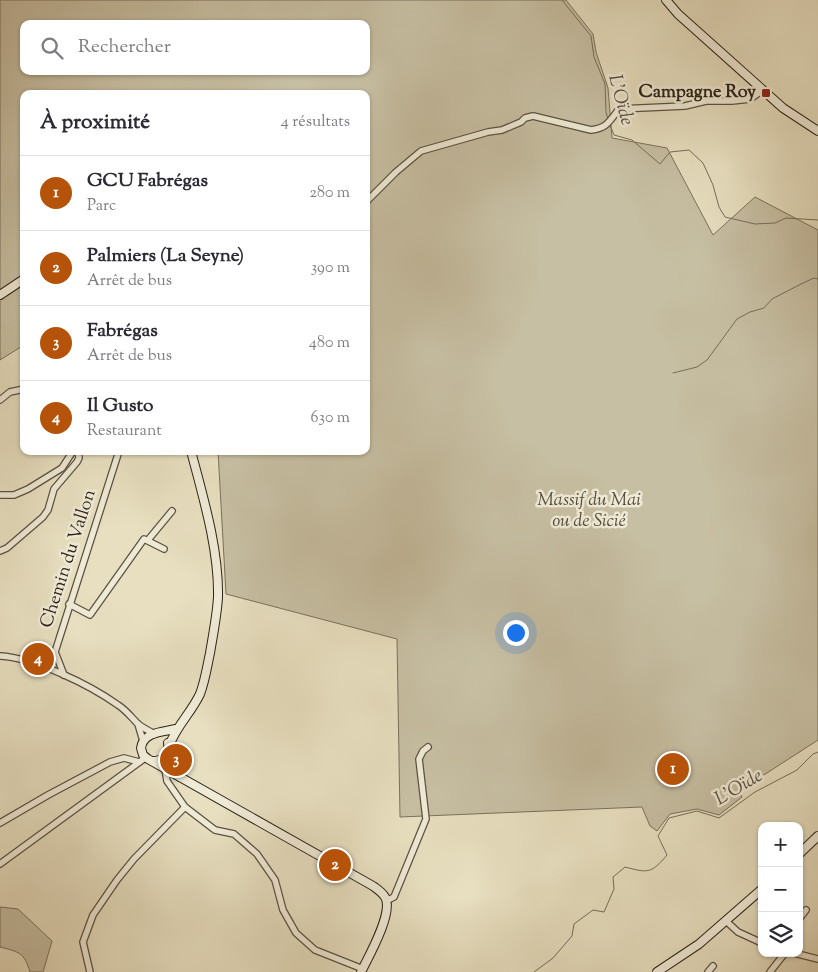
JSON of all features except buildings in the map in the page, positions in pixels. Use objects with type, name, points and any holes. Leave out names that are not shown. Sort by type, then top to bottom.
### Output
[{"type":"street","points":[[666,0],[678,14],[783,108],[818,130]]},
{"type":"street","points":[[370,198],[421,151],[488,132],[502,130],[521,122],[525,118],[533,116],[591,130],[600,129],[609,122],[619,109],[685,106],[706,101],[750,99],[763,90]]},
{"type":"street","points":[[0,295],[20,282]]},
{"type":"street","points":[[0,400],[10,392],[20,390]]},
{"type":"street","points":[[0,495],[14,495],[28,489],[62,468],[70,455]]},
{"type":"street","points":[[0,552],[43,517],[50,504],[54,489],[77,462],[79,455]]},
{"type":"street","name":"Chemin du Vallon","points":[[64,675],[54,652],[118,455]]},
{"type":"street","points":[[138,724],[143,741],[142,752],[146,760],[165,769],[372,886],[381,893],[386,901],[386,917],[362,970],[315,950],[296,933],[283,910],[275,880],[257,854],[234,834],[215,830],[185,807],[167,781],[165,769],[168,752],[176,729],[200,694],[205,678],[218,597],[217,571],[208,519],[192,455]]},
{"type":"street","points":[[148,540],[172,511]]},
{"type":"street","points":[[69,604],[90,615],[144,539],[164,549]]},
{"type":"street","points":[[0,656],[30,662],[64,675],[98,692],[119,706],[138,724],[166,739],[174,769],[181,779]]},
{"type":"street","points":[[143,741],[156,734],[176,729]]},
{"type":"street","points":[[386,901],[394,897],[426,819],[419,759],[428,746]]},
{"type":"street","points":[[0,823],[48,794],[110,762],[124,758],[158,761],[168,752]]},
{"type":"street","points":[[0,864],[146,760]]},
{"type":"street","points":[[90,972],[83,942],[93,915],[134,859],[185,807]]},
{"type":"street","points":[[803,850],[818,836]]},
{"type":"street","points":[[657,972],[700,944],[758,893]]},
{"type":"street","points":[[803,914],[806,910]]},
{"type":"street","points":[[726,921],[738,932],[758,941]]},
{"type":"street","points":[[803,955],[818,959]]},
{"type":"street","points":[[770,972],[782,957]]},
{"type":"street","points":[[708,972],[713,966]]},
{"type":"green space","name":"Massif du Mai ou de Sicié","points":[[0,0],[566,0],[593,34],[596,52],[608,88],[612,138],[667,148],[713,235],[755,197],[818,230],[818,740],[739,791],[742,797],[719,815],[697,809],[670,814],[657,831],[650,826],[642,807],[400,817],[397,639],[226,594],[218,455],[370,455],[370,90],[20,90],[20,348],[0,360]]},
{"type":"green space","points":[[0,907],[18,909],[52,941],[43,972],[30,972],[20,954],[0,947]]},
{"type":"waterway","name":"L'Oïde","points":[[562,0],[591,36],[594,57],[605,84],[608,119]]},
{"type":"waterway","name":"L'Oïde","points":[[610,125],[614,135],[632,140],[660,164],[670,152],[689,150],[703,163],[713,185],[719,207],[725,217],[755,224],[775,223],[786,218],[818,220]]},
{"type":"waterway","name":"L'Oïde","points":[[673,373],[697,367],[707,360],[737,319],[750,312],[764,308],[772,299],[801,284],[814,278],[818,279]]},
{"type":"waterway","name":"L'Oïde","points":[[534,972],[553,958],[572,936],[574,924],[593,910],[604,912],[614,889],[613,877],[625,867],[644,871],[653,869],[667,855],[658,836],[669,818],[697,811],[719,818],[755,792],[797,770],[813,754],[818,752]]},
{"type":"place","name":"Campagne Roy","points":[[766,93]]},
{"type":"place","name":"Il Gusto","points":[[38,659]]},
{"type":"place","name":"Fabrégas","points":[[176,760]]},
{"type":"place","name":"GCU Fabrégas","points":[[673,769]]},
{"type":"place","name":"Palmiers (La Seyne)","points":[[335,865]]}]
